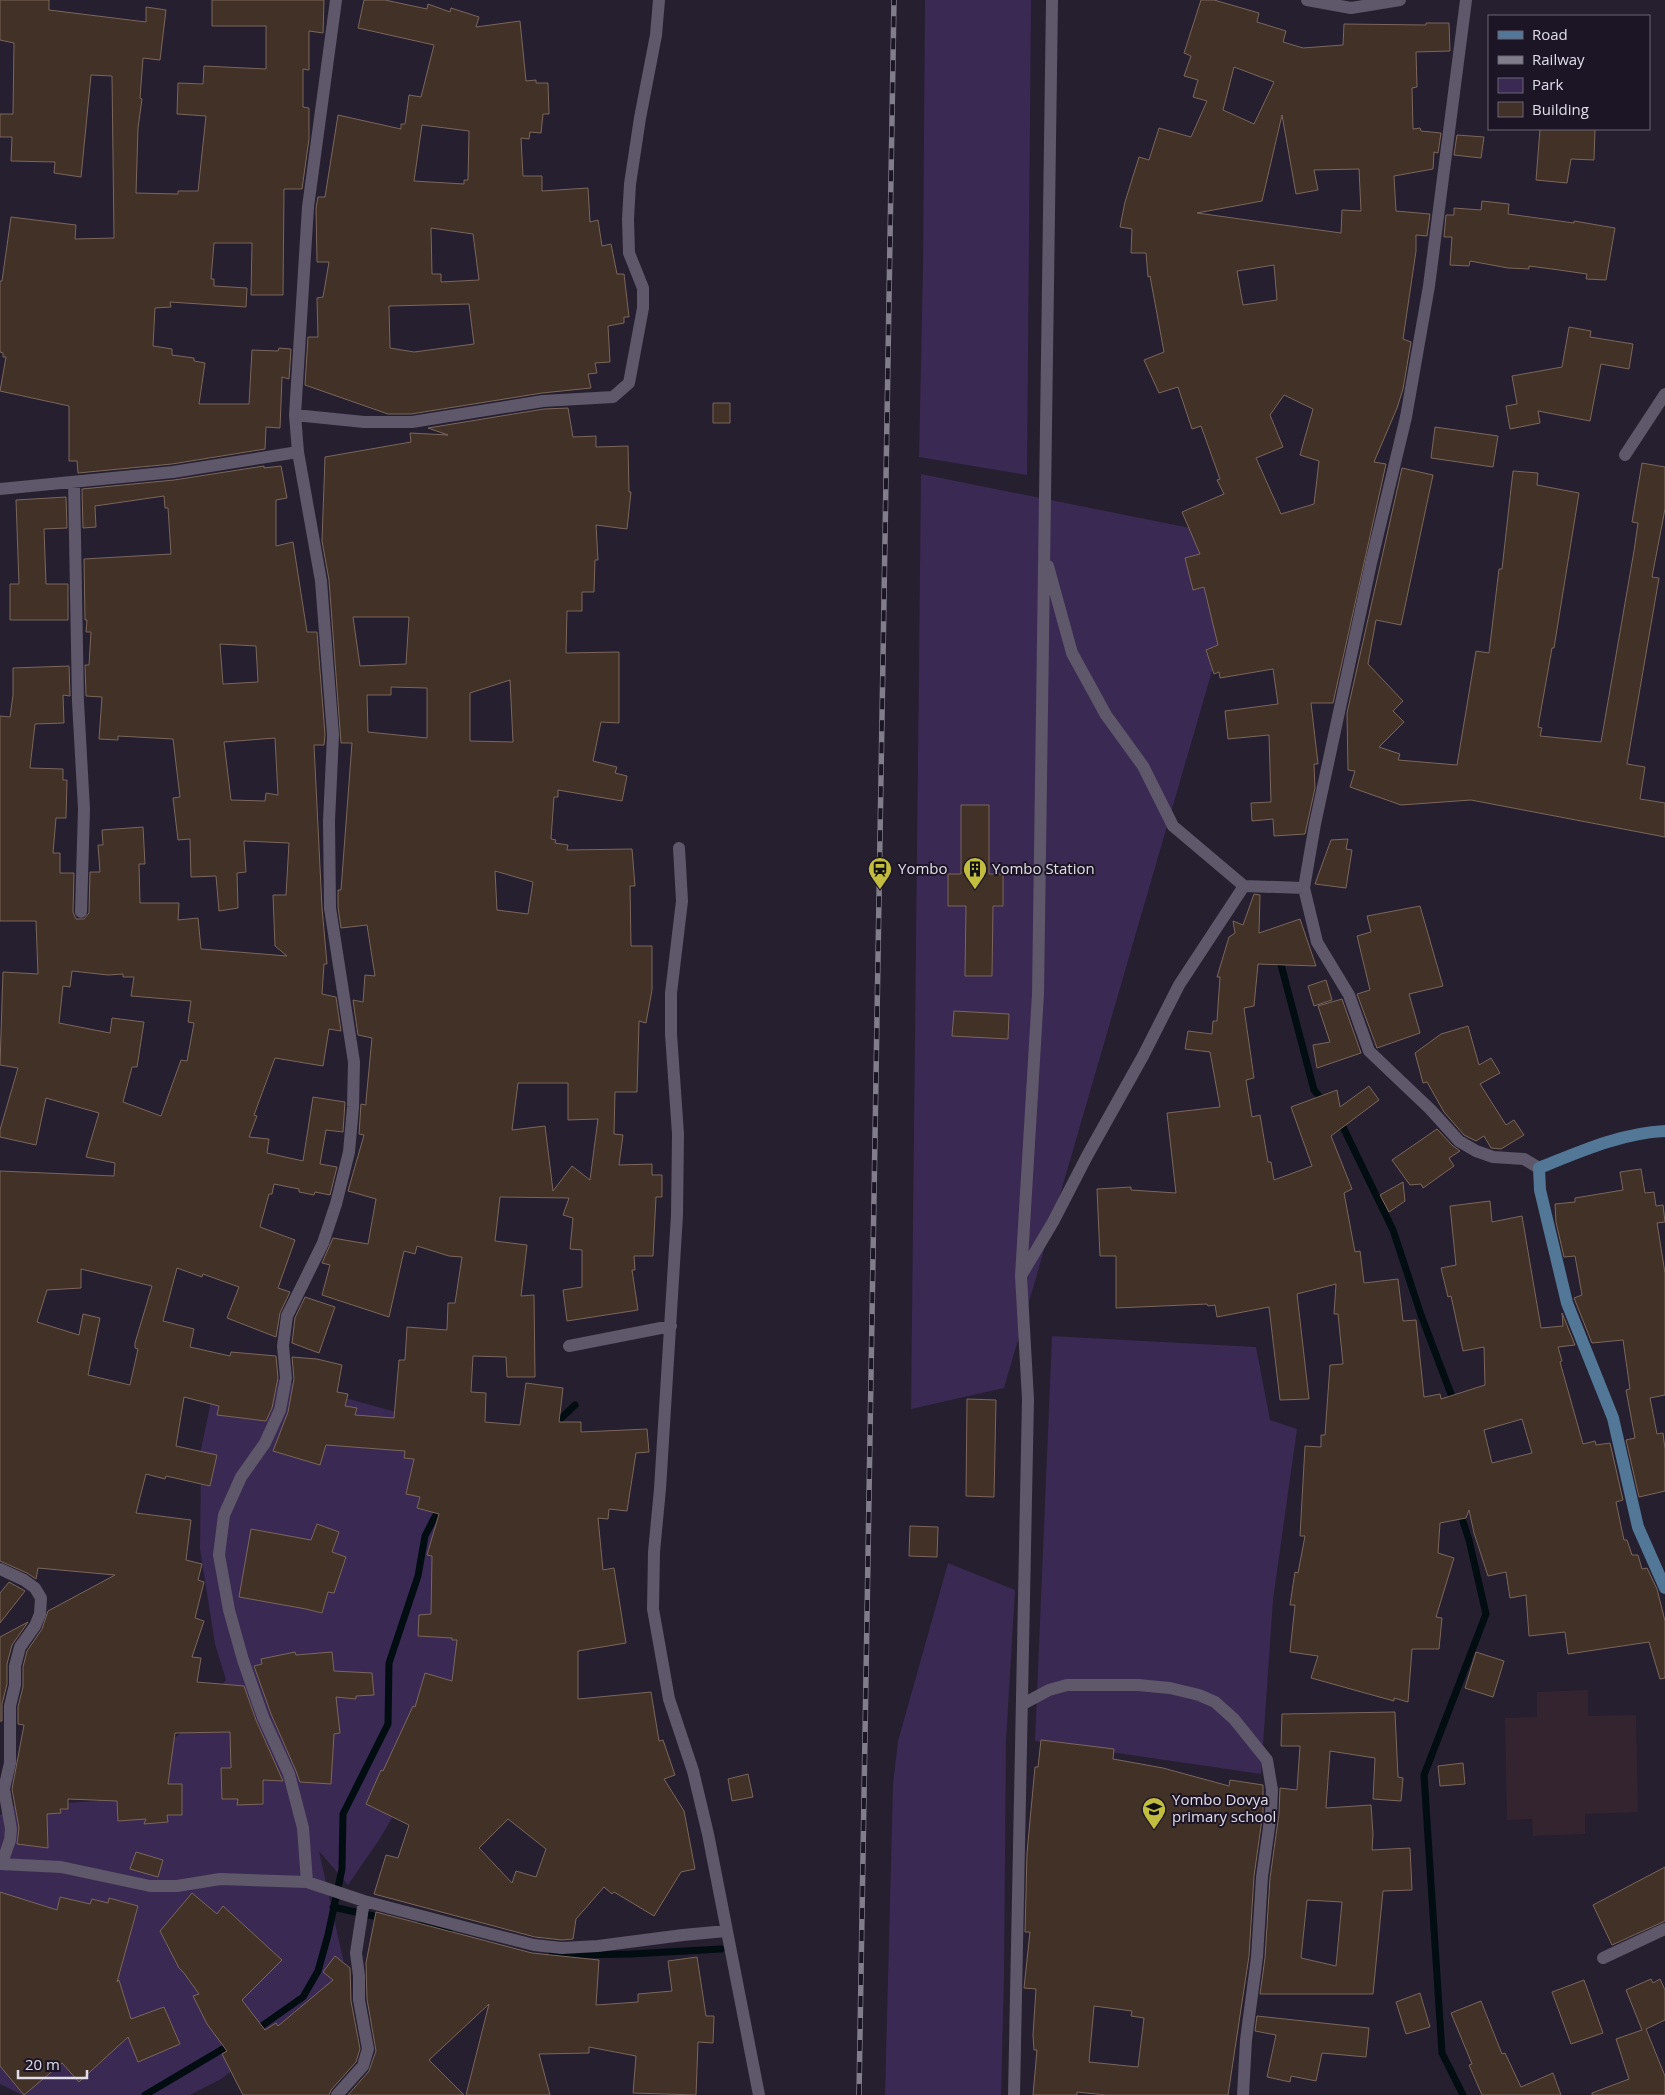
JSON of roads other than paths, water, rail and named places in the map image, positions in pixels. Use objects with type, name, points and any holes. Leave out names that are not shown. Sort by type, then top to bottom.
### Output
[{"type":"street","points":[[308,1882],[302,1828],[289,1774],[263,1717],[228,1610],[219,1555],[224,1515],[241,1477],[265,1443],[280,1410],[286,1378],[283,1346],[287,1316],[323,1242],[336,1204],[349,1152],[353,1107],[354,1062],[330,908],[329,821],[333,735],[321,581],[298,452],[295,415],[308,207],[336,0]]},
{"type":"street","points":[[295,415],[364,422],[412,422],[543,401],[613,397],[629,383],[643,308],[643,288],[629,253],[630,184],[656,35],[659,0]]},
{"type":"street","points":[[1014,2095],[1028,1399],[1021,1276],[1038,994],[1052,0]]},
{"type":"street","points":[[1307,0],[1351,8],[1400,0]]},
{"type":"street","points":[[1466,0],[1430,286],[1406,417],[1365,592],[1315,824],[1304,888],[1317,942],[1349,996],[1369,1051],[1430,1109],[1459,1141],[1476,1152],[1493,1157],[1524,1158],[1540,1168]]},
{"type":"street","points":[[1625,455],[1665,394]]},
{"type":"street","points":[[0,489],[173,472],[298,452]]},
{"type":"street","points":[[74,482],[78,702],[84,809],[81,912]]},
{"type":"street","points":[[1044,552],[1072,652],[1106,714],[1143,766],[1173,826],[1244,886],[1304,888]]},
{"type":"street","points":[[679,848],[682,901],[671,993],[671,1034],[678,1134],[677,1215],[671,1326],[654,1552],[653,1609],[669,1699],[693,1771],[722,1899],[726,1932],[759,2095]]},
{"type":"street","points":[[1021,1276],[1053,1222],[1087,1156],[1143,1056],[1179,985],[1244,886]]},
{"type":"street","points":[[1540,1168],[1604,1143],[1665,1131]]},
{"type":"street","points":[[1540,1168],[1540,1190],[1567,1303],[1612,1418],[1638,1527],[1665,1588]]},
{"type":"street","points":[[568,1346],[671,1326]]},
{"type":"street","points":[[0,1569],[24,1580],[35,1588],[41,1598],[40,1614],[20,1647],[15,1666],[15,1685],[10,1706],[10,1763],[4,1789],[11,1829],[10,1840],[1,1863],[61,1867],[150,1886],[177,1886],[220,1879],[308,1882],[364,1901],[534,1945],[562,1948],[598,1946],[683,1935],[726,1932]]},
{"type":"street","points":[[1023,1704],[1049,1690],[1067,1685],[1138,1685],[1170,1688],[1199,1695],[1215,1702],[1234,1719],[1267,1760],[1272,1790],[1271,1812],[1262,1877],[1257,1958],[1246,2040],[1243,2095]]},
{"type":"street","points":[[337,2095],[363,2066],[368,2049],[359,2000],[359,1976],[356,1953],[364,1901]]},
{"type":"street","points":[[1603,1958],[1665,1929]]},
{"type":"waterway","points":[[1279,957],[1314,1090],[1325,1103]]},
{"type":"waterway","points":[[1337,1120],[1343,1127],[1393,1230],[1421,1315],[1454,1402]]},
{"type":"waterway","points":[[554,1425],[575,1405]]},
{"type":"waterway","points":[[256,2030],[303,1997],[318,1971],[342,1869],[343,1814],[388,1724],[389,1663],[418,1576],[425,1536],[441,1505]]},
{"type":"waterway","points":[[1462,1510],[1462,1518],[1486,1614],[1424,1775],[1442,2053],[1463,2095]]},
{"type":"waterway","points":[[333,1907],[383,1918]]},
{"type":"waterway","points":[[420,1925],[449,1929]]},
{"type":"waterway","points":[[552,1953],[567,1955],[631,1954],[721,1949]]},
{"type":"waterway","points":[[145,2095],[231,2044]]},
{"type":"railway","points":[[859,2095],[894,0]]},
{"type":"place","name":"Yombo","points":[[880,890]]},
{"type":"place","name":"Yombo Station","points":[[975,890]]},
{"type":"place","name":"Yombo Dovya primary school","points":[[1154,1830]]}]
